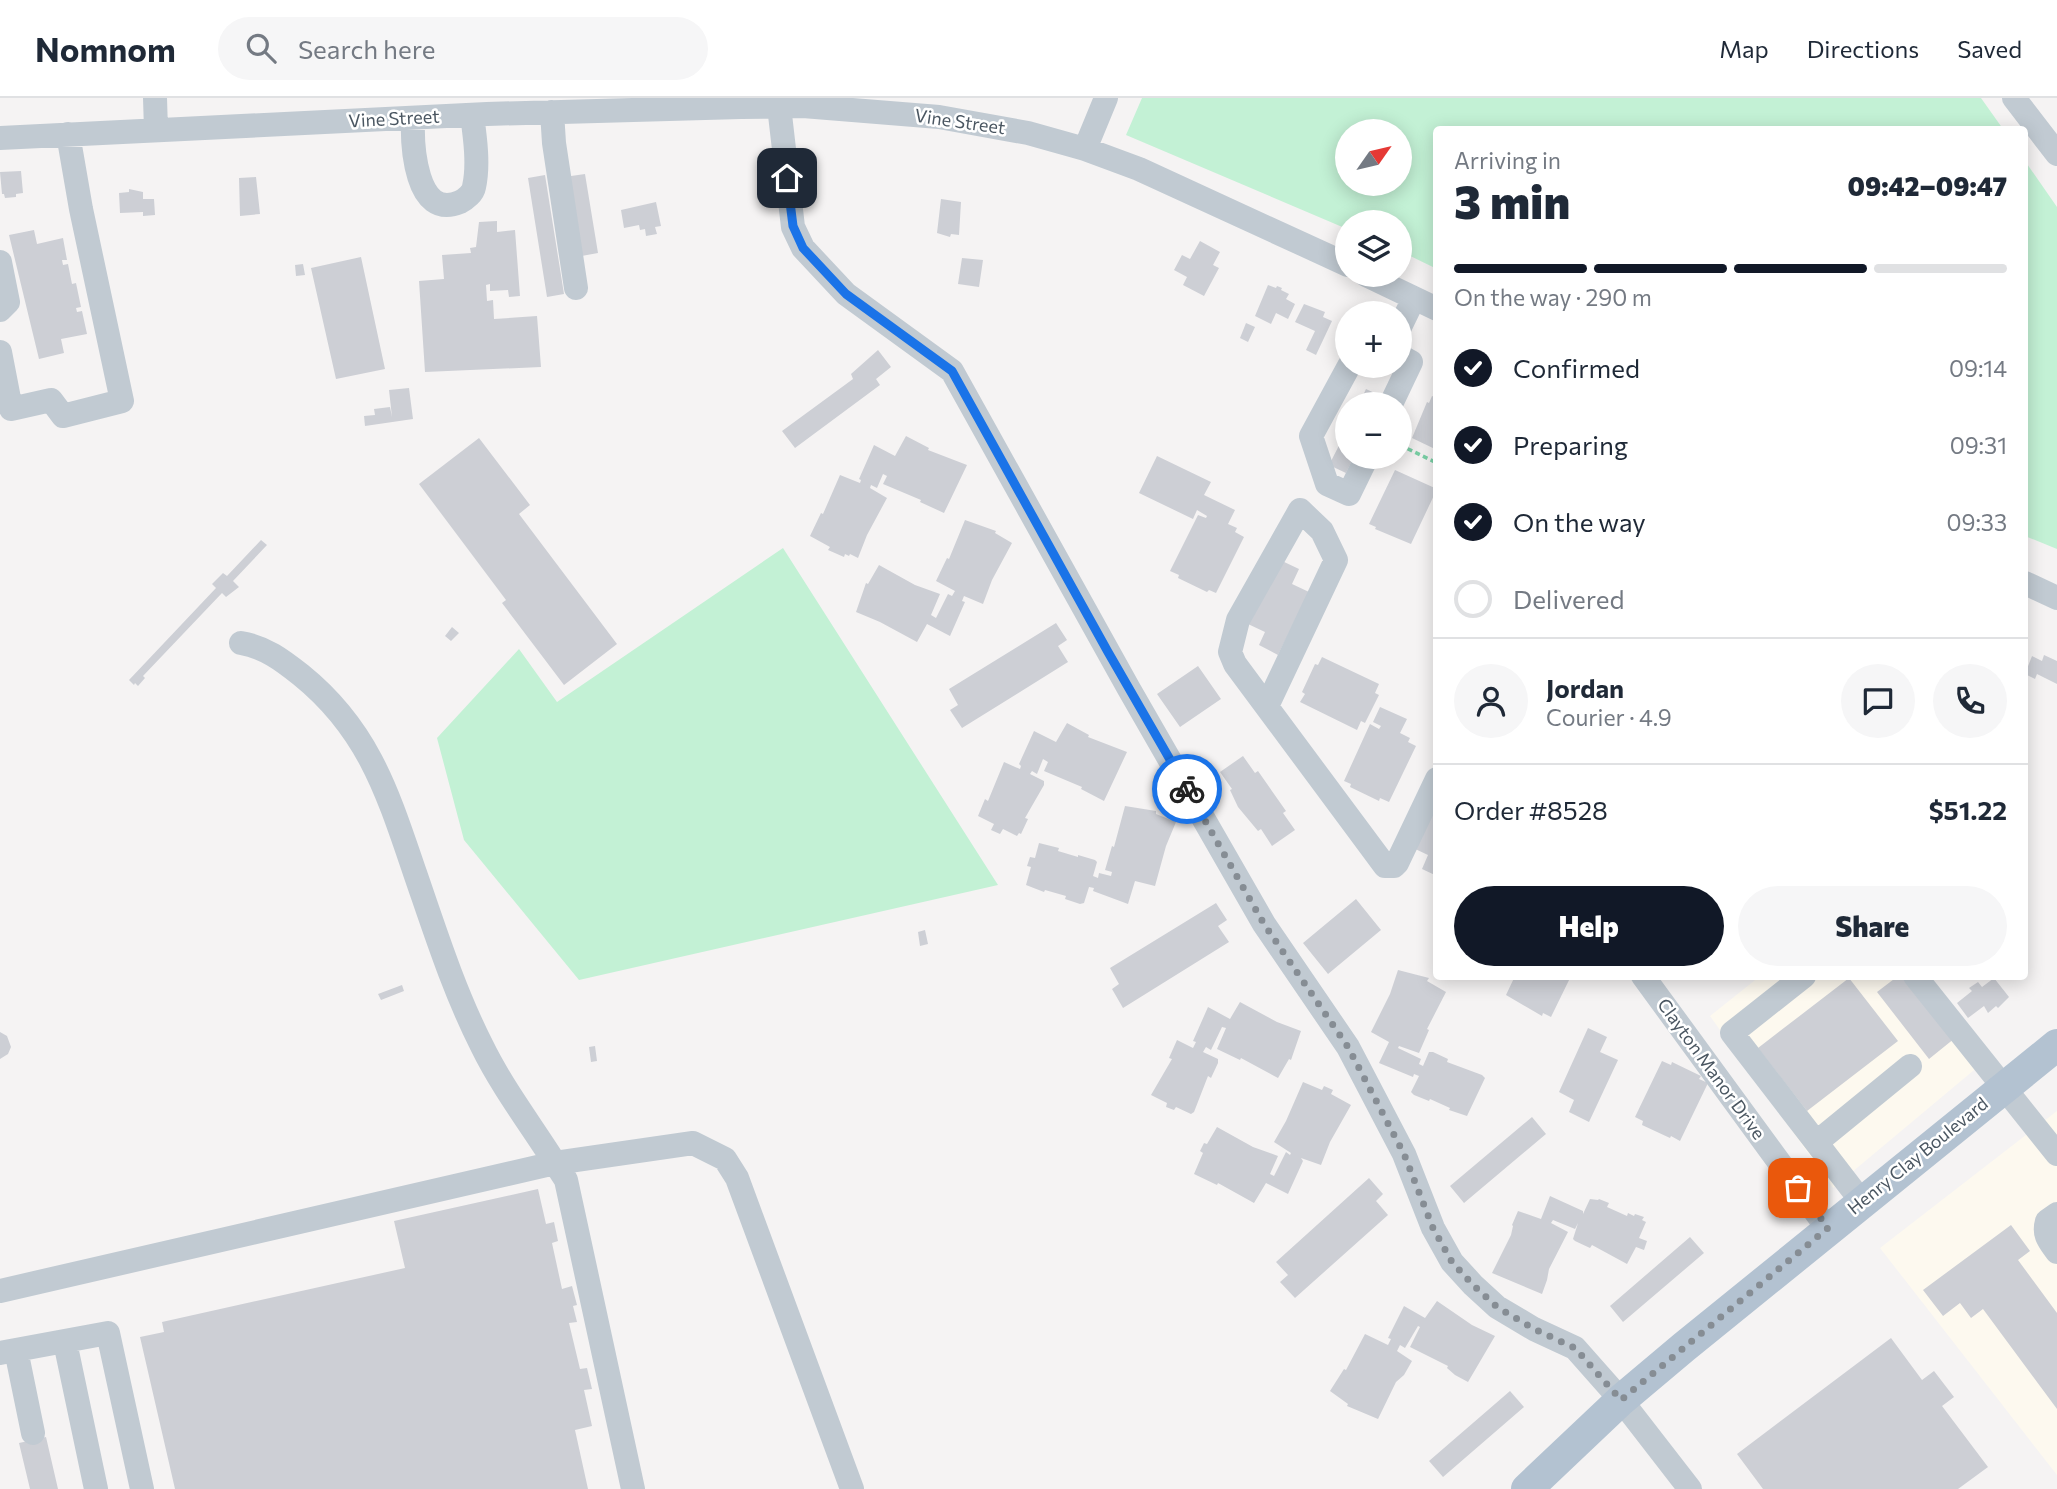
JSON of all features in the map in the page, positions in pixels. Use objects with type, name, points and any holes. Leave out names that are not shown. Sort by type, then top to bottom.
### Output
[{"type":"main road","name":"Henry Clay Boulevard","points":[[1527,1489],[1621,1400],[1828,1228],[2057,1045]]},
{"type":"street","points":[[155,98],[156,130]]},
{"type":"street","points":[[1085,149],[1106,98]]},
{"type":"street","points":[[2014,98],[2057,154]]},
{"type":"street","points":[[779,106],[793,226],[803,248],[846,294],[952,371],[1129,689],[1264,924],[1348,1047],[1404,1154],[1433,1228],[1452,1262],[1497,1307],[1534,1329],[1575,1348],[1621,1400],[1690,1489]]},
{"type":"street","name":"Vine Street","points":[[0,138],[413,118],[482,109],[552,113],[779,106],[939,117],[1001,127],[1085,149],[1139,169],[1335,259]]},
{"type":"street","points":[[413,118],[412,140],[419,180],[429,198],[444,205],[454,204],[465,200],[474,189],[475,139],[482,109]]},
{"type":"street","points":[[552,113],[576,288]]},
{"type":"street","points":[[0,354],[11,409],[51,400],[63,416],[122,401],[80,208],[68,134]]},
{"type":"street","points":[[0,262],[8,302],[0,310]]},
{"type":"street","points":[[1391,287],[1433,307]]},
{"type":"street","points":[[1412,302],[1414,298]]},
{"type":"street","points":[[1342,378],[1311,436],[1327,484],[1349,494],[1361,469]]},
{"type":"street","points":[[1267,706],[1336,560],[1322,531],[1300,510],[1238,620],[1230,646],[1236,664],[1385,866],[1398,863],[1433,788]]},
{"type":"street","points":[[2028,584],[2057,598]]},
{"type":"street","points":[[241,643],[278,656],[332,702],[371,758],[394,814],[439,944],[482,1047],[566,1180],[633,1489]]},
{"type":"street","name":"Clayton Manor Drive","points":[[1646,980],[1828,1228]]},
{"type":"street","points":[[1799,980],[1731,1033],[1861,1202]]},
{"type":"street","points":[[1918,980],[2003,1087],[2055,1146]]},
{"type":"street","points":[[1817,1142],[1910,1066]]},
{"type":"street","points":[[0,1291],[555,1163],[693,1143],[725,1159],[737,1178],[852,1489]]},
{"type":"street","points":[[2057,1213],[2047,1221],[2045,1230],[2046,1238],[2057,1252]]},
{"type":"street","points":[[33,1433],[8,1352],[108,1333],[142,1489]]},
{"type":"street","points":[[65,1342],[96,1489]]},
{"type":"path","points":[[1412,451],[1433,461]]},
{"type":"shaded area","points":[[1755,980],[1931,980],[1992,1055],[1833,1188],[1710,1016]]},
{"type":"shaded area","points":[[2057,1111],[2057,1475],[1880,1248]]},
{"type":"green space","points":[[1142,98],[1981,98],[2001,126],[1433,126],[1433,267],[1412,257],[1412,210],[1335,210],[1335,224],[1126,135]]},
{"type":"green space","points":[[2028,165],[2057,207],[2057,549],[2028,537]]},
{"type":"green space","points":[[783,548],[998,885],[579,980],[464,840],[437,738],[519,649],[557,702]]},
{"type":"building","points":[[21,171],[23,193],[5,198],[2,194],[0,172]]},
{"type":"building","points":[[585,174],[598,253],[576,257],[564,177]]},
{"type":"building","points":[[545,175],[564,294],[547,297],[528,178]]},
{"type":"building","points":[[256,177],[260,214],[240,216],[239,178]]},
{"type":"building","points":[[129,189],[143,192],[143,199],[154,199],[155,215],[143,216],[143,212],[120,213],[119,193],[129,192]]},
{"type":"building","points":[[941,199],[961,202],[959,235],[951,234],[950,237],[937,233]]},
{"type":"building","points":[[656,202],[661,226],[655,227],[657,234],[646,236],[645,229],[640,230],[639,225],[624,228],[621,210]]},
{"type":"building","points":[[497,221],[497,232],[515,230],[520,296],[509,297],[508,290],[490,291],[490,284],[486,285],[487,301],[493,300],[494,319],[537,316],[541,367],[425,372],[419,281],[444,279],[442,255],[471,253],[470,248],[476,247],[479,222]]},
{"type":"building","points":[[34,230],[37,244],[63,238],[67,260],[62,260],[63,265],[68,264],[72,284],[76,283],[81,307],[76,308],[77,312],[82,311],[87,334],[61,339],[64,353],[39,359],[9,235]]},
{"type":"building","points":[[1200,241],[1220,252],[1213,265],[1219,268],[1204,296],[1183,285],[1187,277],[1174,270],[1182,255],[1190,259]]},
{"type":"building","points":[[361,257],[385,369],[336,379],[311,268]]},
{"type":"building","points":[[962,258],[983,260],[979,287],[958,284]]},
{"type":"building","points":[[303,264],[305,275],[296,276],[295,265]]},
{"type":"building","points":[[1268,285],[1282,288],[1281,290],[1289,294],[1286,299],[1295,304],[1288,319],[1276,313],[1271,324],[1255,316]]},
{"type":"building","points":[[1304,304],[1325,312],[1323,317],[1332,321],[1316,355],[1306,350],[1315,331],[1295,322]]},
{"type":"building","points":[[1246,323],[1255,327],[1248,342],[1240,338]]},
{"type":"building","points":[[878,350],[891,367],[876,379],[880,385],[795,448],[782,431],[853,379],[851,374]]},
{"type":"building","points":[[409,388],[413,419],[365,426],[364,416],[375,415],[374,409],[390,407],[392,417],[389,390]]},
{"type":"building","points":[[1433,396],[1433,448],[1412,438],[1427,402]]},
{"type":"building","points":[[906,436],[929,448],[928,450],[967,465],[944,513],[883,484],[887,476],[883,474],[877,488],[871,485],[870,488],[887,498],[858,558],[850,554],[845,554],[844,557],[828,550],[830,547],[810,536],[840,475],[860,483],[859,479],[874,445],[895,456]]},
{"type":"building","points":[[479,438],[530,505],[519,514],[617,644],[564,685],[502,603],[506,600],[419,484]]},
{"type":"building","points":[[1335,453],[1335,468],[1329,465]]},
{"type":"building","points":[[1157,456],[1211,482],[1204,495],[1235,510],[1228,524],[1237,528],[1235,532],[1244,537],[1216,593],[1209,590],[1207,592],[1178,578],[1179,575],[1170,571],[1198,515],[1207,516],[1197,510],[1193,519],[1139,493]]},
{"type":"building","points":[[1395,470],[1433,487],[1433,497],[1411,544],[1369,524]]},
{"type":"building","points":[[965,520],[996,531],[995,533],[1012,543],[992,580],[983,604],[964,596],[962,601],[965,602],[950,636],[927,624],[917,642],[856,612],[866,583],[868,584],[879,565],[915,585],[940,594],[931,615],[936,618],[948,594],[952,596],[955,591],[936,581],[947,558],[949,559]]},
{"type":"building","points":[[261,540],[267,545],[233,581],[239,587],[226,597],[222,593],[143,676],[145,678],[138,686],[135,683],[134,685],[129,680],[216,588],[212,584],[223,573],[227,576]]},
{"type":"building","points":[[1280,560],[1299,569],[1292,584],[1309,592],[1278,655],[1259,645],[1265,632],[1248,624]]},
{"type":"building","points":[[1056,623],[1067,640],[1058,646],[1068,662],[962,728],[950,710],[958,705],[949,689]]},
{"type":"building","points":[[452,627],[459,633],[451,641],[445,636]]},
{"type":"building","points":[[2044,655],[2057,661],[2057,684],[2037,674],[2035,679],[2028,676],[2032,656],[2042,661]]},
{"type":"building","points":[[1322,657],[1379,684],[1375,693],[1379,695],[1365,723],[1361,721],[1357,730],[1300,702],[1315,664],[1318,665]]},
{"type":"building","points":[[1198,666],[1221,699],[1180,727],[1157,694]]},
{"type":"building","points":[[1380,707],[1407,719],[1400,733],[1410,738],[1408,742],[1416,746],[1389,802],[1380,798],[1379,801],[1350,787],[1351,784],[1344,781],[1370,724],[1379,729],[1381,726],[1373,722]]},
{"type":"building","points":[[1067,723],[1089,735],[1088,737],[1127,752],[1104,801],[1081,789],[1082,787],[1044,771],[1048,762],[1043,759],[1037,774],[1032,771],[1030,774],[1044,781],[1044,785],[1025,818],[1028,819],[1021,834],[1017,836],[1003,829],[1000,834],[991,830],[994,824],[978,816],[985,799],[988,801],[1004,762],[1020,769],[1019,764],[1034,731],[1056,742]]},
{"type":"building","points":[[1243,756],[1255,773],[1258,771],[1286,811],[1283,813],[1295,830],[1272,846],[1261,829],[1258,831],[1238,807],[1230,790],[1232,789],[1220,772]]},
{"type":"building","points":[[1433,802],[1433,874],[1422,869],[1428,855],[1411,847]]},
{"type":"building","points":[[1125,806],[1156,811],[1156,814],[1176,822],[1155,886],[1135,881],[1128,904],[1089,887],[1084,903],[1080,904],[1065,899],[1066,896],[1026,885],[1031,867],[1027,866],[1030,857],[1035,858],[1039,843],[1059,848],[1058,851],[1095,860],[1097,862],[1093,876],[1098,878],[1099,873],[1111,876],[1112,872],[1105,870]]},
{"type":"building","points":[[1356,899],[1381,930],[1328,974],[1303,943]]},
{"type":"building","points":[[1216,903],[1227,920],[1218,926],[1229,942],[1123,1008],[1112,989],[1119,984],[1110,968]]},
{"type":"building","points":[[925,930],[928,944],[920,946],[918,932]]},
{"type":"building","points":[[1398,970],[1429,978],[1427,981],[1446,992],[1427,1029],[1429,1030],[1419,1053],[1399,1046],[1398,1048],[1421,1059],[1419,1064],[1423,1066],[1429,1052],[1433,1052],[1448,1059],[1447,1062],[1482,1075],[1485,1078],[1467,1116],[1430,1099],[1429,1101],[1414,1095],[1411,1092],[1419,1076],[1414,1074],[1413,1077],[1379,1063],[1389,1042],[1371,1032],[1390,994]]},
{"type":"building","points":[[1513,980],[1569,980],[1551,1017],[1543,1013],[1542,1016],[1506,995]]},
{"type":"building","points":[[1846,980],[1851,980],[1898,1041],[1807,1111],[1758,1048]]},
{"type":"building","points":[[1893,980],[1910,980],[1955,1038],[1929,1059],[1877,992]]},
{"type":"building","points":[[1996,980],[2009,997],[1998,1008],[1996,1006],[1988,1013],[1984,1006],[1968,1018],[1957,1003],[1972,991],[1969,988],[1978,982],[1982,987]]},
{"type":"building","points":[[402,985],[404,991],[381,1000],[378,994]]},
{"type":"building","points":[[1240,1002],[1277,1022],[1301,1031],[1291,1060],[1289,1059],[1278,1078],[1241,1058],[1240,1060],[1217,1049],[1226,1028],[1222,1027],[1211,1050],[1206,1047],[1203,1052],[1218,1059],[1218,1063],[1211,1078],[1208,1076],[1194,1112],[1191,1114],[1176,1107],[1174,1110],[1166,1107],[1167,1103],[1151,1095],[1172,1059],[1169,1058],[1177,1040],[1193,1048],[1196,1042],[1193,1041],[1208,1007],[1230,1019]]},
{"type":"building","points":[[1588,1028],[1607,1037],[1600,1052],[1618,1060],[1589,1122],[1569,1112],[1574,1100],[1559,1092]]},
{"type":"building","points":[[0,1032],[7,1036],[11,1047],[8,1054],[0,1059]]},
{"type":"building","points":[[595,1046],[597,1061],[591,1062],[589,1047]]},
{"type":"building","points":[[1662,1061],[1671,1065],[1672,1062],[1701,1076],[1699,1079],[1708,1083],[1680,1141],[1642,1125],[1643,1121],[1635,1117]]},
{"type":"building","points":[[1303,1082],[1322,1090],[1324,1086],[1333,1090],[1331,1094],[1351,1105],[1330,1142],[1321,1165],[1301,1158],[1303,1161],[1288,1194],[1266,1183],[1254,1203],[1218,1183],[1217,1185],[1194,1174],[1203,1153],[1200,1151],[1217,1127],[1253,1147],[1278,1156],[1270,1174],[1274,1176],[1286,1152],[1290,1155],[1291,1153],[1274,1142]]},
{"type":"building","points":[[1532,1117],[1546,1134],[1464,1203],[1450,1186]]},
{"type":"building","points":[[1369,1178],[1383,1194],[1376,1201],[1388,1215],[1295,1298],[1280,1282],[1288,1275],[1276,1262]]},
{"type":"building","points":[[538,1189],[546,1224],[554,1222],[558,1241],[552,1243],[562,1289],[572,1286],[577,1305],[573,1306],[577,1322],[569,1323],[580,1369],[587,1368],[592,1389],[584,1390],[592,1426],[575,1430],[588,1489],[175,1489],[140,1337],[164,1332],[162,1322],[405,1268],[394,1221]]},
{"type":"building","points":[[1550,1196],[1583,1211],[1583,1214],[1590,1199],[1599,1199],[1609,1203],[1607,1207],[1627,1216],[1628,1213],[1644,1217],[1642,1220],[1646,1222],[1639,1238],[1647,1241],[1644,1250],[1636,1247],[1627,1264],[1592,1245],[1590,1248],[1575,1241],[1573,1239],[1578,1223],[1575,1229],[1553,1220],[1551,1223],[1568,1232],[1549,1269],[1542,1294],[1492,1273],[1511,1235],[1518,1211],[1541,1219]]},
{"type":"building","points":[[2011,1225],[2030,1251],[2018,1260],[2057,1313],[2057,1409],[1983,1309],[1971,1318],[1960,1303],[1943,1316],[1923,1290]]},
{"type":"building","points":[[1690,1237],[1704,1253],[1623,1322],[1610,1306]]},
{"type":"building","points":[[1437,1301],[1472,1325],[1495,1336],[1468,1382],[1455,1375],[1448,1366],[1410,1347],[1420,1327],[1418,1326],[1405,1348],[1400,1345],[1397,1351],[1412,1361],[1404,1375],[1396,1382],[1378,1419],[1347,1406],[1348,1404],[1330,1391],[1344,1369],[1346,1370],[1365,1334],[1388,1345],[1391,1339],[1388,1338],[1404,1306],[1425,1318]]},
{"type":"building","points":[[1891,1338],[1922,1380],[1934,1371],[1954,1397],[1942,1406],[1988,1467],[1958,1489],[1763,1489],[1737,1454]]},
{"type":"building","points":[[1510,1391],[1524,1407],[1443,1477],[1429,1461]]},
{"type":"building","points":[[46,1437],[58,1489],[30,1489],[19,1443]]},
{"type":"way so far","points":[[1187,789],[1264,924],[1348,1047],[1404,1154],[1433,1228],[1452,1262],[1497,1307],[1534,1329],[1575,1348],[1621,1400],[1828,1228],[1798,1188]]},
{"type":"route","points":[[787,178],[793,226],[803,248],[846,294],[952,371],[1187,789]]}]
